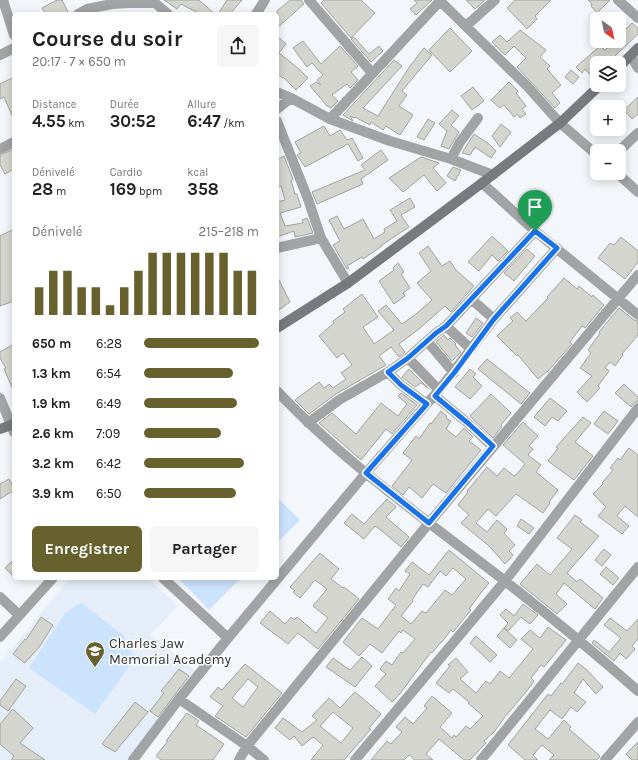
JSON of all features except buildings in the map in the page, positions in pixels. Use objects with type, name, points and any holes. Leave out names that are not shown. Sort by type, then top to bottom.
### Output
[{"type":"street","points":[[3,0],[12,29]]},
{"type":"street","points":[[257,12],[265,0]]},
{"type":"street","points":[[309,0],[372,73]]},
{"type":"street","points":[[330,120],[439,0],[527,86],[560,123],[590,149]]},
{"type":"street","points":[[466,26],[495,0]]},
{"type":"street","points":[[618,0],[638,18]]},
{"type":"street","points":[[84,9],[112,4],[155,3],[166,12]]},
{"type":"street","points":[[626,61],[638,48]]},
{"type":"street","points":[[0,56],[12,49]]},
{"type":"street","points":[[631,56],[638,68]]},
{"type":"street","points":[[279,327],[348,283],[493,175],[560,123],[593,92]]},
{"type":"street","points":[[279,93],[292,98],[330,120],[390,142],[451,159],[493,175]]},
{"type":"street","points":[[279,108],[292,98]]},
{"type":"street","points":[[451,159],[460,142],[478,118]]},
{"type":"street","points":[[279,126],[308,199],[321,238],[348,283]]},
{"type":"street","points":[[626,144],[638,133]]},
{"type":"street","points":[[0,149],[12,143]]},
{"type":"street","points":[[625,180],[638,192]]},
{"type":"street","points":[[482,183],[535,231],[638,315]]},
{"type":"street","points":[[308,423],[339,400],[388,372],[408,358],[446,326],[535,231]]},
{"type":"street","points":[[279,248],[321,238]]},
{"type":"street","points":[[279,577],[366,473],[454,373],[494,319],[557,248]]},
{"type":"street","points":[[239,760],[247,746],[429,523],[638,275]]},
{"type":"street","points":[[471,299],[494,319]]},
{"type":"street","points":[[446,326],[471,349]]},
{"type":"street","points":[[427,341],[454,373]]},
{"type":"street","points":[[408,358],[437,393],[493,446]]},
{"type":"street","points":[[388,372],[401,385],[427,404]]},
{"type":"street","points":[[279,393],[308,423],[366,473],[580,640],[638,690]]},
{"type":"street","points":[[0,398],[12,425]]},
{"type":"street","points":[[354,760],[505,581],[638,408]]},
{"type":"street","points":[[0,429],[12,427]]},
{"type":"street","points":[[481,760],[638,567]]},
{"type":"street","points":[[0,637],[51,580]]},
{"type":"street","points":[[164,580],[228,638]]},
{"type":"street","points":[[133,760],[179,699],[277,580]]},
{"type":"street","points":[[0,597],[19,615]]},
{"type":"street","points":[[179,699],[247,746],[264,760]]},
{"type":"street","points":[[605,760],[638,722]]},
{"type":"shaded area","points":[[279,499],[300,520],[279,541]]},
{"type":"shaded area","name":"Charles Jaw Memorial Academy","points":[[68,580],[149,580],[178,606],[150,635],[197,672],[130,760],[0,760],[0,663]]},
{"type":"shaded area","points":[[180,580],[239,580],[209,610]]},
{"type":"shaded area","points":[[81,603],[123,635],[135,658],[95,714],[29,668],[65,613]]},
{"type":"place","name":"Charles Jaw Memorial Academy","points":[[95,668]]},
{"type":"route","points":[[535,231],[557,248],[494,319],[435,396],[493,446],[429,523],[366,473],[427,404],[401,385],[388,372],[408,358],[446,326],[535,231]]}]
